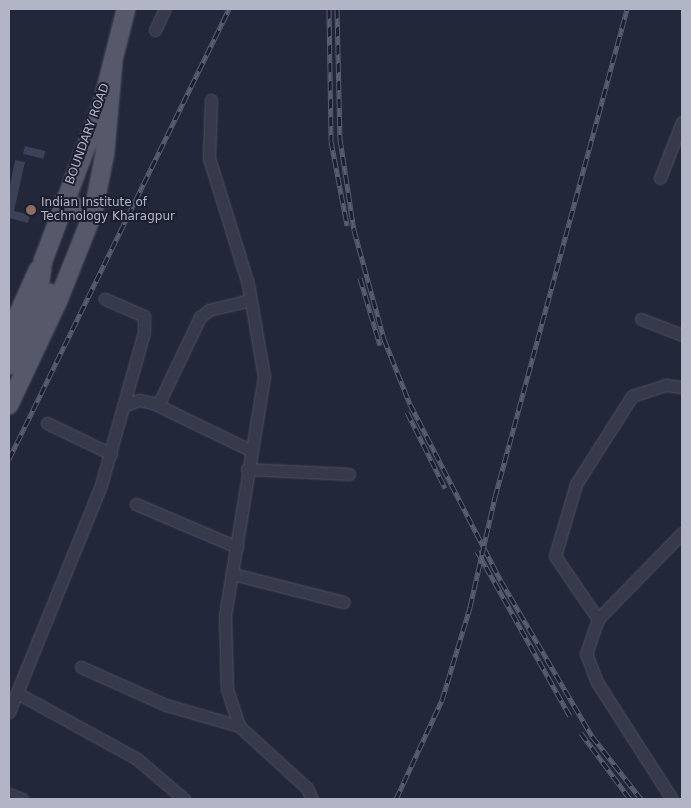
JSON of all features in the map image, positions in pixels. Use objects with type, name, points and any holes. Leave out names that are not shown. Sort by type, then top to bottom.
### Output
[{"type":"main road","name":"BOUNDARY ROAD","points":[[43,261],[113,64],[126,9]]},
{"type":"main road","name":"BOUNDARY ROAD","points":[[9,405],[64,286],[93,213],[105,153],[113,64]]},
{"type":"main road","points":[[63,202],[93,213]]},
{"type":"main road","points":[[40,304],[39,290],[43,261]]},
{"type":"main road","points":[[9,335],[43,261]]},
{"type":"main road","points":[[9,365],[40,304],[64,286]]},
{"type":"street","points":[[155,30],[165,9]]},
{"type":"street","points":[[211,100],[209,158],[250,300],[264,377],[247,468],[224,646],[227,690],[239,726]]},
{"type":"street","points":[[660,178],[682,122]]},
{"type":"street","points":[[9,712],[19,694],[111,454],[146,321],[138,312],[104,299]]},
{"type":"street","points":[[158,405],[200,317],[209,310],[250,300]]},
{"type":"street","points":[[641,320],[682,335]]},
{"type":"street","points":[[598,619],[555,556],[576,484],[632,396],[666,386],[682,387]]},
{"type":"street","points":[[123,406],[139,400],[158,405],[250,450]]},
{"type":"street","points":[[47,423],[111,454]]},
{"type":"street","points":[[247,468],[349,474]]},
{"type":"street","points":[[136,504],[237,546]]},
{"type":"street","points":[[672,799],[589,667],[587,643],[598,619],[682,533]]},
{"type":"street","points":[[233,574],[344,602]]},
{"type":"street","points":[[81,666],[166,706],[239,726],[306,788],[312,799]]},
{"type":"street","points":[[19,694],[138,759],[184,799]]},
{"type":"street","points":[[9,794],[22,799]]},
{"type":"building","points":[[25,146],[45,151],[43,159],[23,154]]},
{"type":"building","points":[[15,160],[25,162],[14,211],[30,215],[28,223],[9,218],[9,190]]},
{"type":"railway","points":[[9,459],[229,9]]},
{"type":"railway","points":[[329,9],[331,141],[347,225]]},
{"type":"railway","points":[[337,9],[340,139],[354,230],[384,339],[410,404],[501,581],[592,736],[641,799]]},
{"type":"railway","points":[[396,799],[442,700],[470,607],[495,497],[627,9]]},
{"type":"railway","points":[[360,278],[380,345]]},
{"type":"railway","points":[[407,412],[445,488]]},
{"type":"railway","points":[[477,551],[570,716]]},
{"type":"railway","points":[[581,733],[630,799]]},
{"type":"place","name":"Indian Institute of Technology Kharagpur","points":[[31,210]]}]
